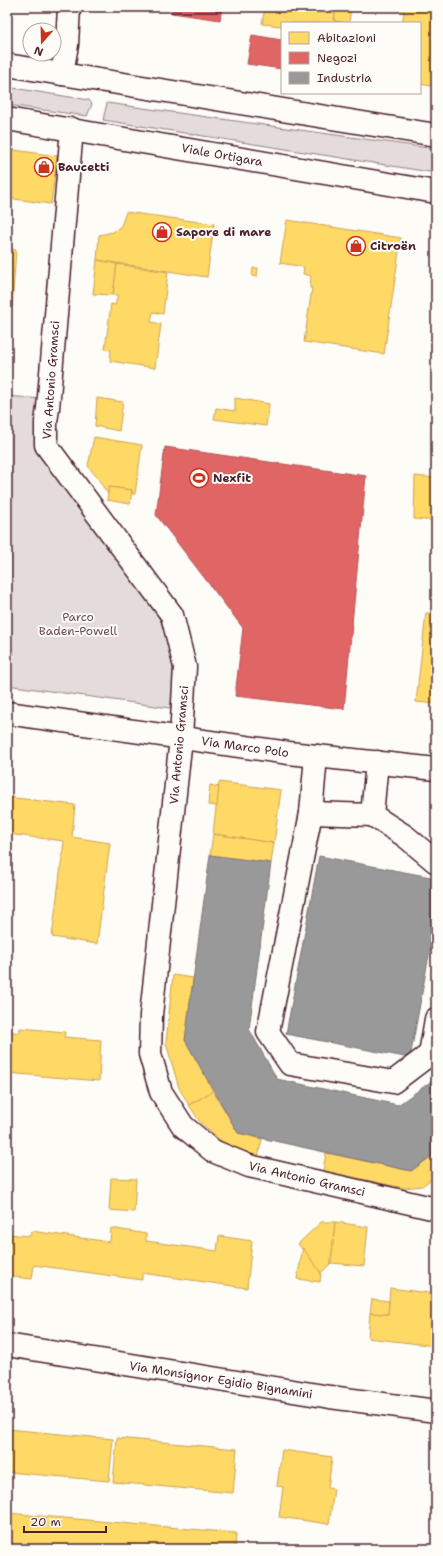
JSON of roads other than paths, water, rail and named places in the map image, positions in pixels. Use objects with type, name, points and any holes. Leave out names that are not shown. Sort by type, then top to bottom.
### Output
[{"type":"street","points":[[62,74],[67,45],[70,7]]},
{"type":"street","points":[[7,66],[436,135]]},
{"type":"street","name":"Viale Ortigara","points":[[7,119],[436,192]]},
{"type":"street","name":"Via Antonio Gramsci","points":[[72,129],[46,422],[46,445],[172,615],[185,667],[181,738],[151,1015],[150,1054],[161,1092],[183,1126],[213,1151],[249,1166],[436,1209]]},
{"type":"street","name":"Via Marco Polo","points":[[7,713],[316,756],[436,770]]},
{"type":"street","points":[[316,756],[311,813],[268,1032],[290,1064],[394,1082],[430,1054],[436,1019]]},
{"type":"street","points":[[372,815],[377,762]]},
{"type":"street","points":[[311,813],[372,815],[405,836],[436,862]]},
{"type":"street","name":"Via Monsignor Egidio Bignamini","points":[[7,1345],[330,1397],[436,1412]]},
{"type":"place","name":"Baucetti","points":[[44,167]]},
{"type":"place","name":"Sapore di mare","points":[[162,232]]},
{"type":"place","name":"Citroën","points":[[356,246]]},
{"type":"place","name":"Nexfit","points":[[199,478]]},
{"type":"park label","name":"Parco Baden-Powell","points":[[78,624]]}]
